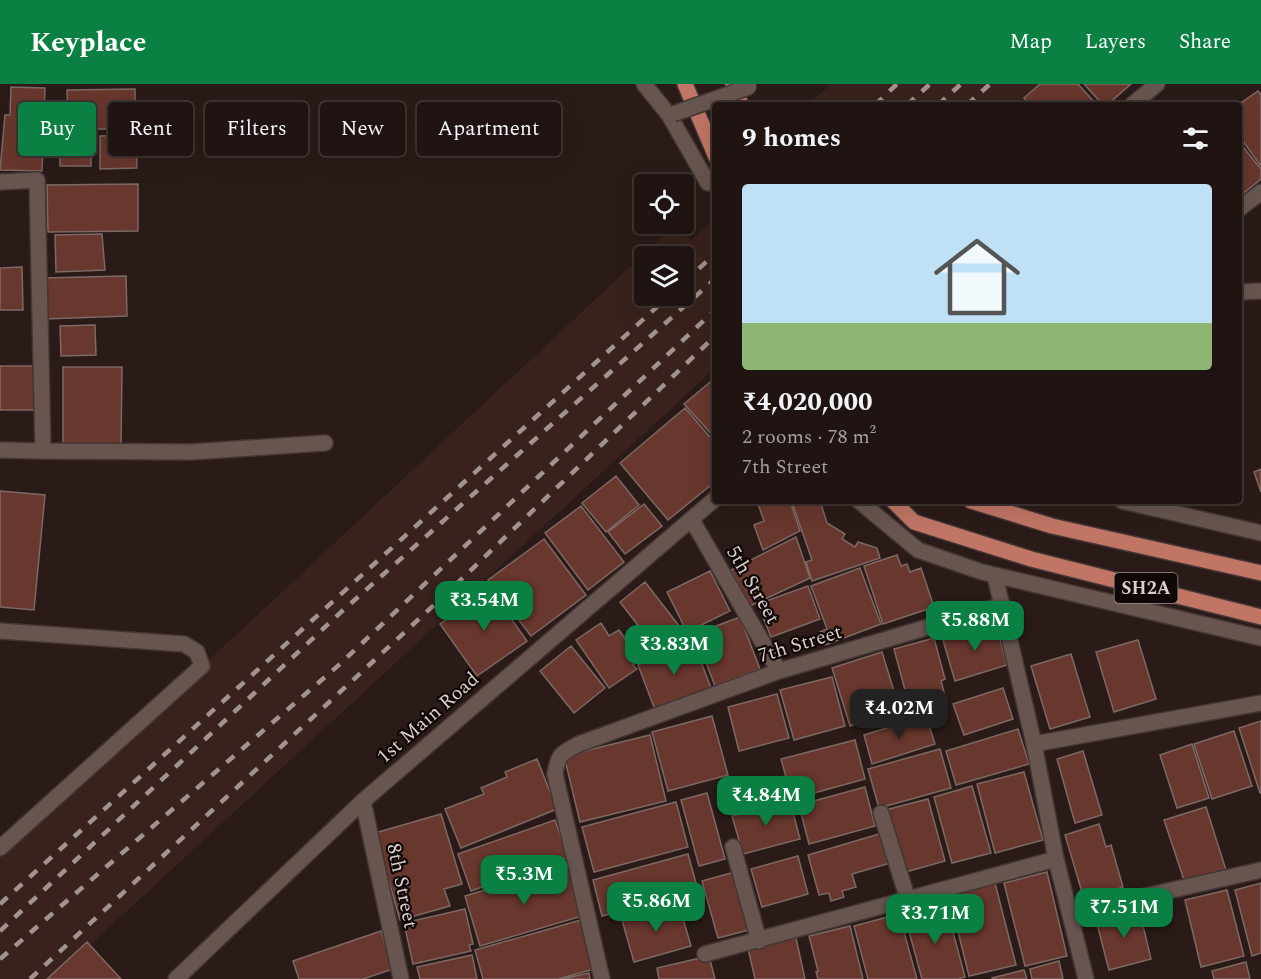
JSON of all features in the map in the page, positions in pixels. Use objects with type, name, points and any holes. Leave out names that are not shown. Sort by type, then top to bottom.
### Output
[{"type":"main road","points":[[685,84],[712,148]]},
{"type":"main road","points":[[733,84],[740,102]]},
{"type":"main road","name":"SH2A","points":[[896,504],[915,522],[989,546],[1031,559],[1261,617]]},
{"type":"main road","name":"SH2A","points":[[980,504],[1052,526],[1261,573]]},
{"type":"street","points":[[644,84],[671,114],[708,183]]},
{"type":"street","points":[[1135,102],[1157,84]]},
{"type":"street","points":[[671,114],[751,86]]},
{"type":"street","points":[[0,182],[36,180],[43,452]]},
{"type":"street","points":[[1242,207],[1261,192]]},
{"type":"street","points":[[1242,292],[1261,291]]},
{"type":"street","points":[[0,450],[191,452],[325,443]]},
{"type":"street","name":"1st Main Road","points":[[176,979],[363,801],[712,502]]},
{"type":"street","points":[[863,504],[918,550],[996,576],[1035,583],[1261,638]]},
{"type":"street","points":[[1135,504],[1261,533]]},
{"type":"street","name":"5th Street","points":[[692,520],[779,671]]},
{"type":"street","points":[[996,576],[1034,744],[1056,859],[1086,979]]},
{"type":"street","name":"7th Street","points":[[602,979],[555,774],[557,760],[563,752],[579,744],[779,671],[1003,605]]},
{"type":"street","points":[[0,631],[183,644],[197,652],[202,666],[0,848]]},
{"type":"street","points":[[1034,744],[1261,703]]},
{"type":"street","name":"8th Street","points":[[363,801],[401,979]]},
{"type":"street","points":[[881,813],[908,900]]},
{"type":"street","points":[[733,847],[759,941]]},
{"type":"street","points":[[705,954],[1056,859]]},
{"type":"street","points":[[1070,913],[1261,870]]},
{"type":"shaded area","points":[[832,84],[1040,84],[1020,102],[810,102]]},
{"type":"shaded area","points":[[712,222],[712,371],[53,979],[0,979],[0,850],[235,636],[634,263],[634,306],[694,306],[694,246],[652,246],[665,234],[685,234],[691,240]]},
{"type":"building","points":[[1040,84],[1078,84],[1094,102],[1027,102],[1024,98]]},
{"type":"building","points":[[1084,84],[1131,84],[1110,102],[1100,102]]},
{"type":"building","points":[[11,87],[45,88],[44,102],[18,102],[18,156],[43,156],[42,171],[0,170],[5,115],[10,115]]},
{"type":"building","points":[[135,89],[135,102],[108,102],[108,129],[96,129],[96,102],[67,102],[67,90]]},
{"type":"building","points":[[1258,91],[1261,95],[1261,166],[1242,140],[1242,102]]},
{"type":"building","points":[[100,136],[108,136],[108,156],[137,156],[137,168],[100,169]]},
{"type":"building","points":[[1242,146],[1261,169],[1261,179],[1242,195]]},
{"type":"building","points":[[60,156],[91,156],[91,166],[60,166]]},
{"type":"building","points":[[138,184],[138,231],[48,232],[47,185]]},
{"type":"building","points":[[102,234],[105,270],[56,272],[55,235]]},
{"type":"building","points":[[22,267],[23,310],[0,310],[0,268]]},
{"type":"building","points":[[126,276],[127,316],[45,319],[44,278]]},
{"type":"building","points":[[95,325],[96,355],[61,356],[60,326]]},
{"type":"building","points":[[0,366],[35,366],[35,410],[0,410]]},
{"type":"building","points":[[63,367],[122,367],[121,447],[63,447]]},
{"type":"building","points":[[712,380],[712,435],[684,404]]},
{"type":"building","points":[[685,408],[712,439],[712,484],[668,520],[620,463]]},
{"type":"building","points":[[1261,469],[1261,492],[1254,472]]},
{"type":"building","points":[[616,476],[639,505],[606,532],[582,503]]},
{"type":"building","points":[[0,491],[45,495],[34,610],[0,607]]},
{"type":"building","points":[[644,504],[662,526],[625,554],[608,532]]},
{"type":"building","points":[[758,504],[791,504],[800,531],[763,550],[754,525],[764,521]]},
{"type":"building","points":[[821,504],[827,523],[845,534],[842,539],[855,547],[858,542],[877,548],[880,558],[812,581],[806,562],[812,560],[793,505]]},
{"type":"building","points":[[581,506],[624,562],[588,590],[545,533]]},
{"type":"building","points":[[796,537],[810,578],[750,606],[731,570]]},
{"type":"building","points":[[544,539],[586,595],[531,636],[488,580]]},
{"type":"building","points":[[897,555],[901,566],[907,564],[910,572],[921,568],[934,607],[883,624],[864,566]]},
{"type":"building","points":[[860,568],[881,624],[825,645],[820,632],[827,629],[811,586]]},
{"type":"building","points":[[710,571],[730,611],[687,632],[667,592]]},
{"type":"building","points":[[645,582],[683,631],[658,651],[620,602]]},
{"type":"building","points":[[808,586],[820,619],[771,637],[758,604]]},
{"type":"building","points":[[490,589],[527,641],[477,676],[440,624]]},
{"type":"building","points":[[740,617],[760,669],[715,686],[695,634]]},
{"type":"building","points":[[601,623],[609,636],[619,630],[640,660],[633,665],[637,669],[609,688],[576,640]]},
{"type":"building","points":[[996,624],[1007,665],[955,681],[943,640]]},
{"type":"building","points":[[934,638],[945,679],[941,681],[946,699],[910,709],[894,649]]},
{"type":"building","points":[[1138,640],[1156,699],[1114,712],[1096,652]]},
{"type":"building","points":[[694,643],[711,688],[655,710],[638,665]]},
{"type":"building","points":[[571,646],[605,688],[574,713],[540,671]]},
{"type":"building","points":[[882,652],[901,714],[863,726],[862,722],[850,726],[832,668]]},
{"type":"building","points":[[1071,654],[1090,717],[1050,729],[1031,666]]},
{"type":"building","points":[[832,677],[845,726],[794,740],[780,690]]},
{"type":"building","points":[[1003,688],[1013,719],[964,735],[953,704]]},
{"type":"building","points":[[777,694],[789,738],[739,751],[728,707]]},
{"type":"building","points":[[712,716],[728,775],[668,791],[652,732]]},
{"type":"building","points":[[926,716],[935,744],[872,764],[864,735]]},
{"type":"building","points":[[1261,721],[1261,793],[1260,793],[1239,728]]},
{"type":"building","points":[[1018,729],[1029,764],[956,785],[946,751]]},
{"type":"building","points":[[1234,731],[1252,786],[1212,799],[1194,744]]},
{"type":"building","points":[[650,735],[666,801],[580,822],[564,756]]},
{"type":"building","points":[[855,740],[865,779],[792,799],[781,759]]},
{"type":"building","points":[[1192,744],[1209,798],[1177,808],[1160,755]]},
{"type":"building","points":[[940,749],[951,788],[879,808],[868,769]]},
{"type":"building","points":[[1083,751],[1102,815],[1075,823],[1057,759]]},
{"type":"building","points":[[537,759],[557,809],[461,848],[445,809],[484,794],[481,788],[507,777],[505,772]]},
{"type":"building","points":[[1024,772],[1043,840],[995,853],[977,784]]},
{"type":"building","points":[[972,786],[991,853],[952,863],[934,797]]},
{"type":"building","points":[[865,787],[875,826],[809,844],[799,805]]},
{"type":"building","points":[[707,793],[725,859],[699,866],[681,800]]},
{"type":"building","points":[[928,799],[945,861],[902,873],[885,810]]},
{"type":"building","points":[[790,801],[800,839],[743,854],[732,816]]},
{"type":"building","points":[[676,802],[688,847],[594,872],[582,827]]},
{"type":"building","points":[[1206,807],[1226,870],[1185,883],[1164,820]]},
{"type":"building","points":[[441,814],[462,884],[444,889],[450,906],[400,920],[375,833]]},
{"type":"building","points":[[555,820],[568,857],[471,891],[458,854]]},
{"type":"building","points":[[1099,824],[1106,847],[1111,845],[1123,887],[1084,899],[1065,835]]},
{"type":"building","points":[[886,832],[894,862],[852,874],[856,887],[842,891],[844,897],[831,901],[829,893],[819,895],[808,855]]},
{"type":"building","points":[[688,854],[698,890],[602,916],[593,880]]},
{"type":"building","points":[[798,856],[808,894],[762,907],[751,869]]},
{"type":"building","points":[[567,865],[582,916],[480,946],[465,896]]},
{"type":"building","points":[[738,871],[753,929],[718,938],[702,881]]},
{"type":"building","points":[[1047,872],[1067,956],[1025,966],[1004,883]]},
{"type":"building","points":[[995,883],[1016,965],[969,976],[949,895]]},
{"type":"building","points":[[1261,883],[1261,953],[1252,956],[1235,890]]},
{"type":"building","points":[[1227,890],[1244,956],[1201,967],[1185,900]]},
{"type":"building","points":[[679,905],[691,946],[634,962],[622,920]]},
{"type":"building","points":[[946,906],[965,977],[922,979],[905,917]]},
{"type":"building","points":[[465,909],[473,944],[469,945],[471,951],[413,964],[404,923]]},
{"type":"building","points":[[1139,909],[1151,959],[1109,970],[1096,920]]},
{"type":"building","points":[[899,914],[917,979],[868,979],[854,926]]},
{"type":"building","points":[[581,920],[594,969],[558,979],[483,979],[475,950]]},
{"type":"building","points":[[850,926],[863,979],[818,979],[809,936]]},
{"type":"building","points":[[381,931],[393,969],[363,979],[299,979],[293,961]]},
{"type":"building","points":[[796,938],[805,979],[755,979],[748,948]]},
{"type":"building","points":[[87,942],[121,979],[47,979]]},
{"type":"building","points":[[472,955],[477,979],[420,979],[417,967]]},
{"type":"building","points":[[709,956],[715,979],[659,979],[657,968]]},
{"type":"building","points":[[1059,961],[1063,979],[1032,979],[1030,969]]},
{"type":"building","points":[[1246,962],[1250,979],[1214,979],[1212,971]]},
{"type":"building","points":[[1024,970],[1027,979],[992,978]]},
{"type":"building","points":[[589,973],[590,979],[562,979]]},
{"type":"railway","points":[[878,102],[897,84]]},
{"type":"railway","points":[[910,102],[930,84]]},
{"type":"railway","points":[[941,102],[961,84]]},
{"type":"railway","points":[[970,102],[990,84]]},
{"type":"railway","points":[[694,273],[712,257]]},
{"type":"railway","points":[[0,931],[340,613],[712,282]]},
{"type":"railway","points":[[0,904],[658,306]]},
{"type":"railway","points":[[0,959],[340,664],[712,313]]},
{"type":"railway","points":[[30,979],[447,593],[712,339]]}]
